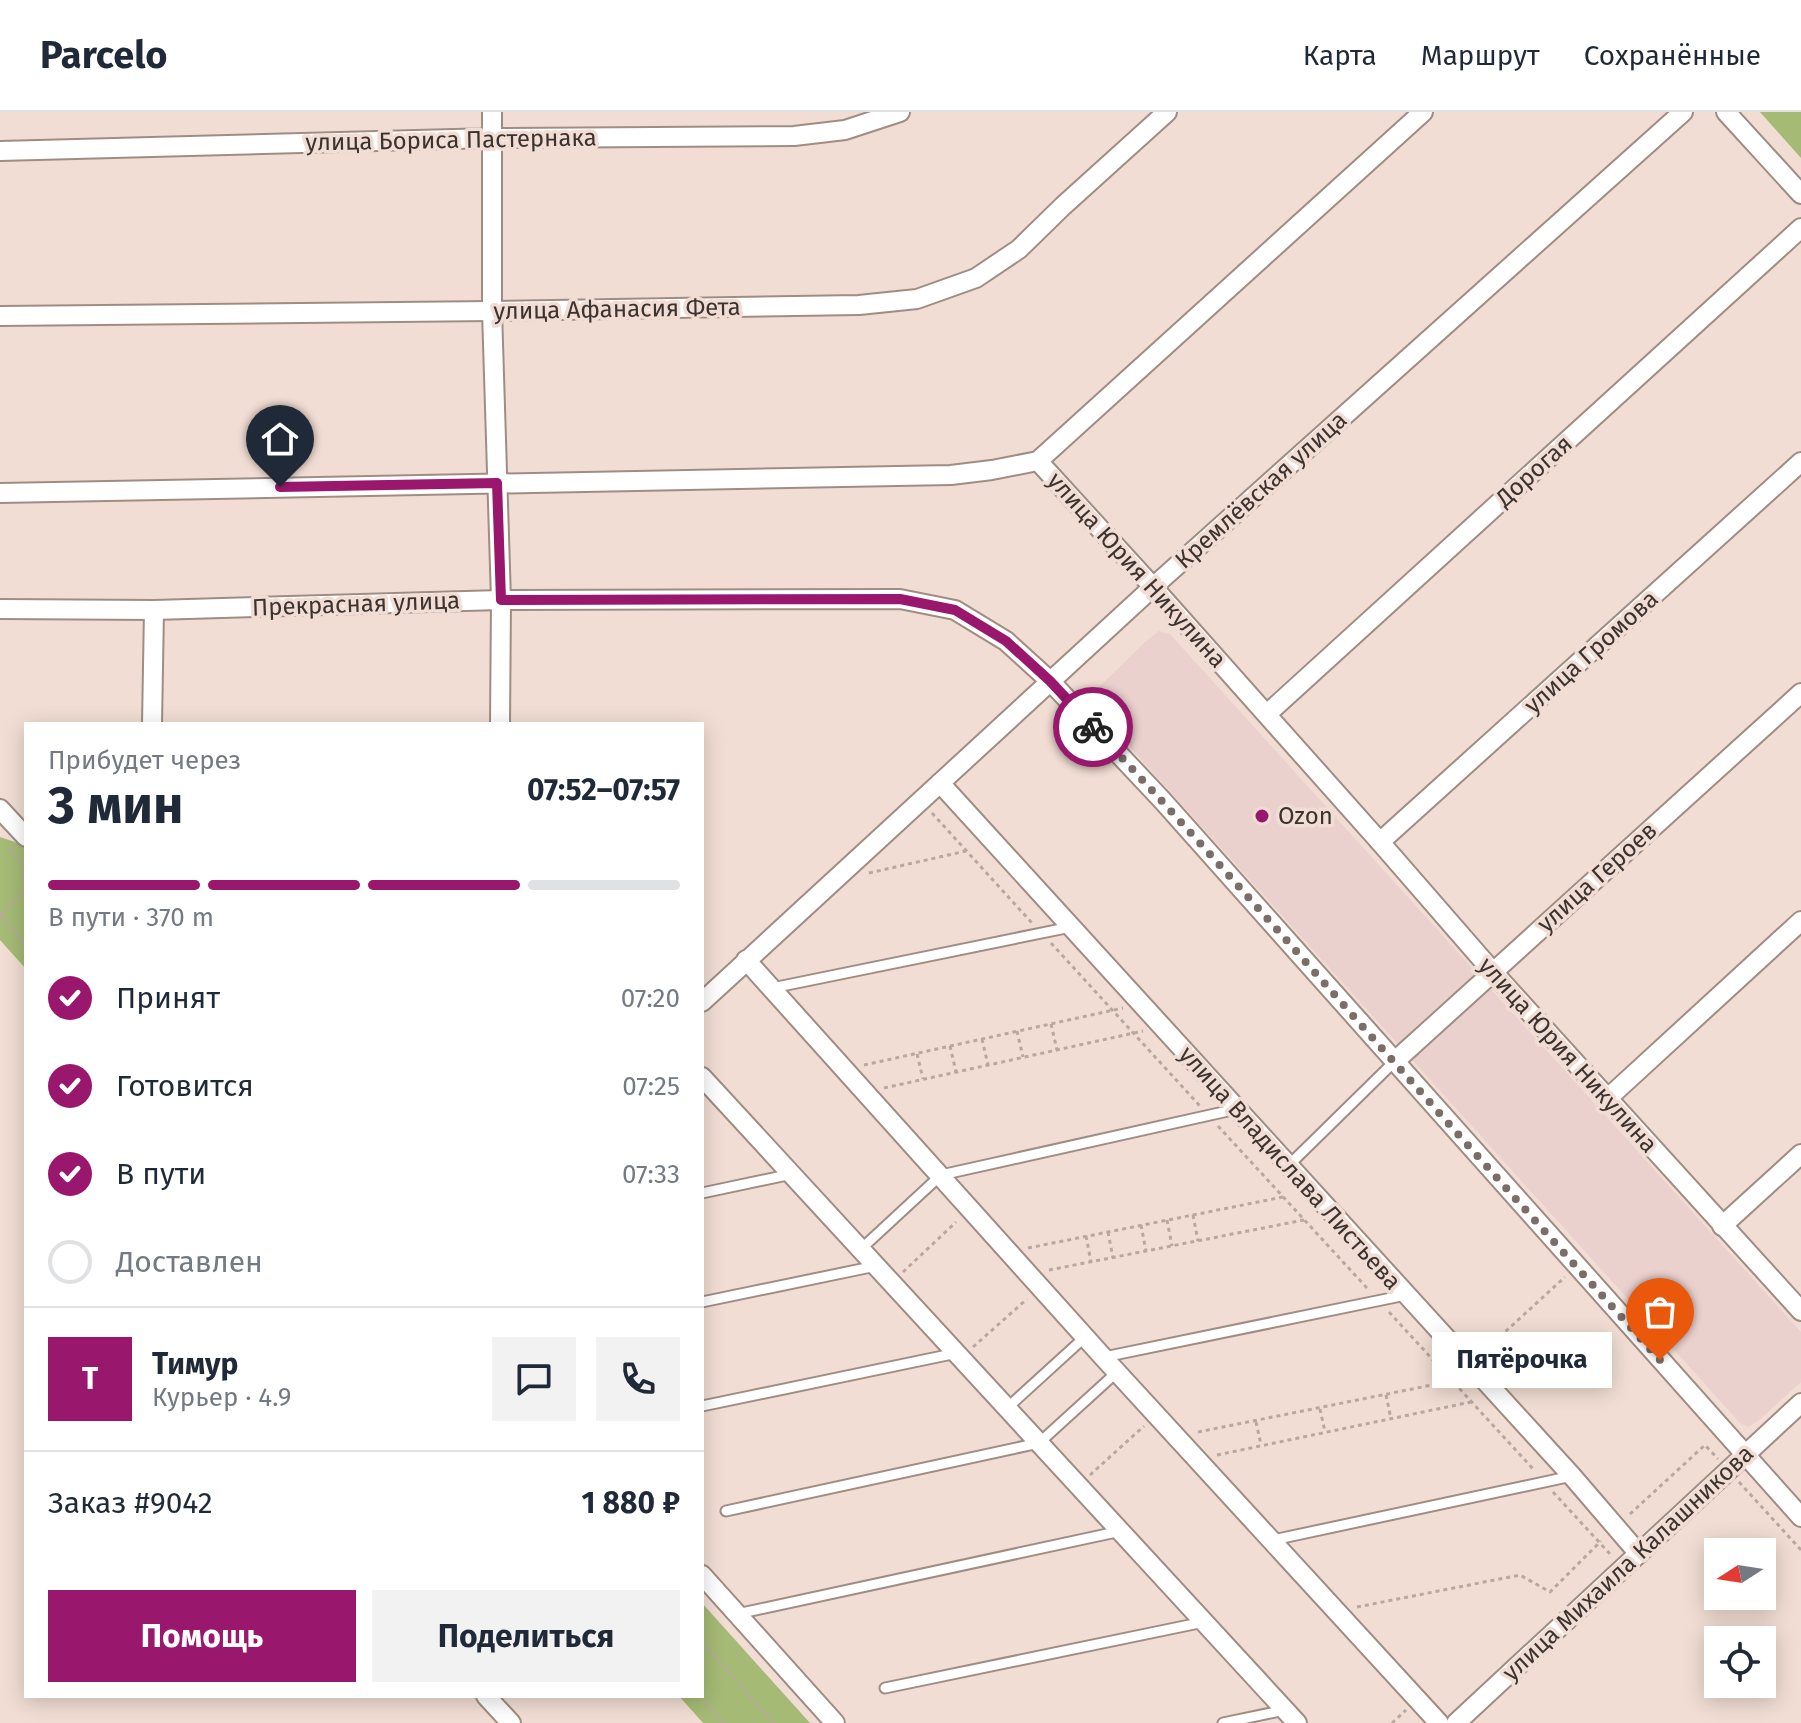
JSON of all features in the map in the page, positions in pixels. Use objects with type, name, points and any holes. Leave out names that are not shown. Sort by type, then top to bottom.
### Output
[{"type":"street","points":[[492,112],[492,311],[501,600],[500,722]]},
{"type":"street","name":"улица Бориса Пастернака","points":[[0,151],[492,138],[794,136],[845,130],[900,112]]},
{"type":"street","name":"улица Афанасия Фета","points":[[0,316],[859,305],[917,299],[976,278],[1019,249],[1167,112]]},
{"type":"street","points":[[1038,461],[1423,112]]},
{"type":"street","name":"Кремлёвская улица","points":[[704,1000],[1153,587],[1683,112]]},
{"type":"street","points":[[1726,112],[1801,194]]},
{"type":"street","name":"Дорогая","points":[[1267,714],[1801,228]]},
{"type":"street","name":"улица Юрия Никулина","points":[[0,493],[951,475],[1038,461],[1267,714],[1607,1099],[1801,1311]]},
{"type":"street","name":"улица Громова","points":[[1380,842],[1801,462]]},
{"type":"street","name":"Прекрасная улица","points":[[0,609],[154,610],[501,600],[900,599],[955,610],[1006,641],[1050,681],[1162,800],[1801,1517]]},
{"type":"street","points":[[152,722],[154,610]]},
{"type":"street","name":"улица Героев","points":[[1394,1062],[1801,693]]},
{"type":"street","name":"улица Владислава Листьева","points":[[940,783],[1572,1476],[1639,1554]]},
{"type":"street","points":[[0,809],[24,835]]},
{"type":"street","points":[[1607,1099],[1801,921]]},
{"type":"street","points":[[746,960],[1103,1357],[1439,1723]]},
{"type":"street","points":[[704,1079],[1291,1716]]},
{"type":"street","points":[[1722,1226],[1801,1154]]},
{"type":"street","name":"улица Михаила Калашникова","points":[[1456,1723],[1801,1403]]},
{"type":"street","points":[[704,1577],[835,1723]]},
{"type":"street","points":[[488,1698],[511,1723]]},
{"type":"street","points":[[499,1723],[511,1723]]},
{"type":"lane","points":[[772,988],[1071,927]]},
{"type":"lane","points":[[1288,1166],[1394,1062]]},
{"type":"lane","points":[[861,1249],[941,1175],[1237,1109]]},
{"type":"lane","points":[[704,1193],[792,1174]]},
{"type":"lane","points":[[704,1302],[876,1266]]},
{"type":"lane","points":[[1103,1357],[1406,1295]]},
{"type":"lane","points":[[1007,1408],[1085,1337]]},
{"type":"lane","points":[[704,1406],[959,1355]]},
{"type":"lane","points":[[726,1511],[1039,1443],[1117,1372]]},
{"type":"lane","points":[[1273,1540],[1572,1476]]},
{"type":"lane","points":[[737,1614],[1121,1531]]},
{"type":"lane","points":[[885,1688],[1204,1622]]},
{"type":"lane","points":[[1223,1723],[1291,1716]]},
{"type":"path","points":[[7,845],[24,862]]},
{"type":"path","points":[[867,874],[966,851]]},
{"type":"path","points":[[24,890],[0,915],[24,943]]},
{"type":"path","points":[[845,1069],[1141,1004]]},
{"type":"path","points":[[1051,1024],[1057,1050]]},
{"type":"path","points":[[866,1092],[1162,1027]]},
{"type":"path","points":[[1017,1031],[1023,1057]]},
{"type":"path","points":[[982,1039],[988,1065]]},
{"type":"path","points":[[950,1046],[956,1072]]},
{"type":"path","points":[[917,1054],[923,1079]]},
{"type":"path","points":[[1008,1252],[1284,1197]]},
{"type":"path","points":[[892,1282],[971,1209]]},
{"type":"path","points":[[1193,1215],[1198,1241]]},
{"type":"path","points":[[1167,1220],[1172,1246]]},
{"type":"path","points":[[959,1355],[1034,1280],[1091,1262],[1305,1220]]},
{"type":"path","points":[[1141,1225],[1146,1251]]},
{"type":"path","points":[[1108,1232],[1113,1258]]},
{"type":"path","points":[[1086,1236],[1091,1262]]},
{"type":"path","points":[[1177,1436],[1452,1381],[1576,1266]]},
{"type":"path","points":[[1385,1394],[1391,1419]]},
{"type":"path","points":[[1197,1459],[1471,1402]]},
{"type":"path","points":[[1320,1408],[1325,1432]]},
{"type":"path","points":[[1079,1485],[1156,1415]]},
{"type":"path","points":[[1256,1420],[1261,1445]]},
{"type":"path","points":[[1337,1611],[1520,1575],[1550,1592],[1705,1445],[1801,1550]]},
{"type":"path","points":[[704,1644],[774,1723]]},
{"type":"path","points":[[702,1698],[724,1723]]},
{"type":"shaded area","points":[[1159,631],[1170,634],[1801,1332],[1801,1382],[1758,1421],[1748,1427],[1740,1423],[1100,714],[1094,700],[1096,690]]},
{"type":"green space","points":[[1760,112],[1801,112],[1801,158]]},
{"type":"green space","points":[[0,837],[24,848],[24,967],[0,940]]},
{"type":"green space","points":[[704,1605],[810,1723],[703,1723],[681,1698],[704,1698]]},
{"type":"way so far","points":[[1093,727],[1274,924],[1660,1360]]},
{"type":"place","name":"Ozon","points":[[1262,816]]},
{"type":"place","name":"Пятёрочка","points":[[1660,1360]]},
{"type":"route","points":[[280,487],[497,483],[501,600],[900,599],[955,610],[1006,641],[1050,681],[1093,727]]}]
